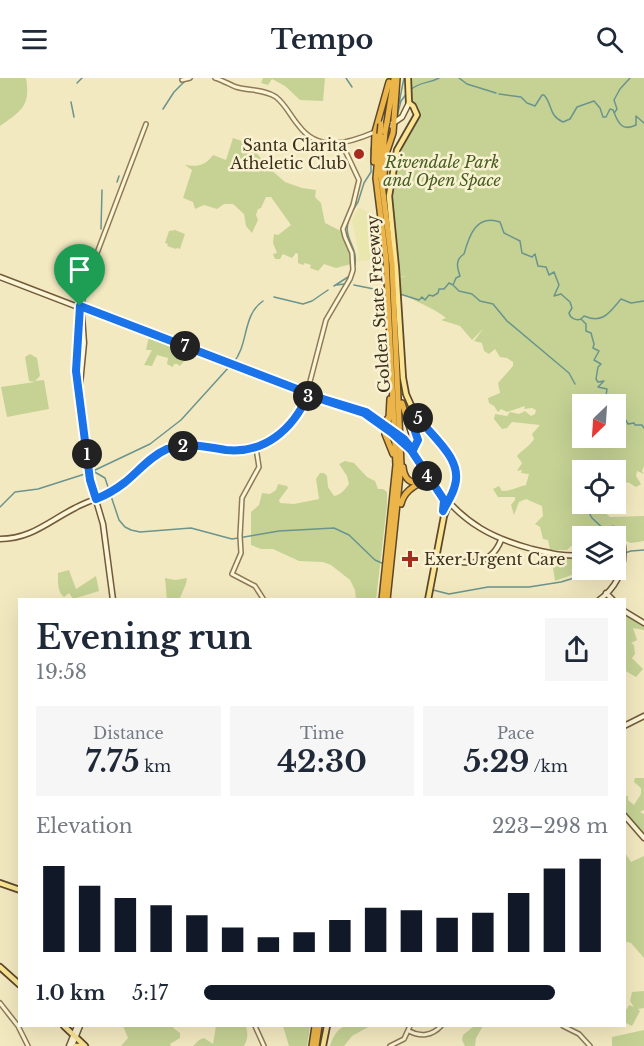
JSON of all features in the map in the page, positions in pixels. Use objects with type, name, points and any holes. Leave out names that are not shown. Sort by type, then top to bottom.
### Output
[{"type":"highway","name":"Golden State Freeway","points":[[387,598],[395,470],[386,259],[376,178],[380,133],[392,79]]},
{"type":"highway","points":[[383,195],[386,154],[393,135],[394,124],[392,79]]},
{"type":"highway","points":[[380,133],[392,79]]},
{"type":"highway","name":"Golden State Freeway","points":[[380,133],[383,195],[392,264],[404,443],[389,560]]},
{"type":"highway","points":[[395,329],[402,406],[412,434],[404,443],[404,474],[407,479],[416,482],[429,477]]},
{"type":"highway","points":[[392,371],[390,411],[392,431],[385,436],[392,451],[395,470]]},
{"type":"highway","points":[[372,416],[387,422],[390,411]]},
{"type":"highway","points":[[395,526],[403,496],[412,487],[429,477]]},
{"type":"highway","name":"Golden State Freeway","points":[[382,598],[388,571]]},
{"type":"highway","points":[[317,1027],[318,1046]]},
{"type":"main road","points":[[380,133],[404,115],[408,103],[408,79]]},
{"type":"main road","points":[[408,103],[415,109],[416,117],[397,150],[389,203],[403,378],[406,394],[415,414],[453,461],[456,480],[448,502],[435,556]]},
{"type":"main road","points":[[0,276],[308,394],[364,412]]},
{"type":"main road","points":[[81,307],[76,371],[91,478],[104,522],[114,598]]},
{"type":"main road","points":[[81,307],[84,350],[80,386],[89,464]]},
{"type":"main road","points":[[118,321],[286,387],[364,412],[392,431],[412,451],[444,501],[427,598]]},
{"type":"main road","points":[[286,387],[293,387]]},
{"type":"main road","points":[[0,538],[25,536],[76,507],[110,492],[125,482],[148,460],[172,448],[194,445],[235,450],[256,448],[270,442],[287,428],[308,394]]},
{"type":"main road","points":[[110,492],[152,456],[167,447],[191,443],[241,448],[265,442],[286,427],[308,394]]},
{"type":"main road","points":[[372,416],[392,431]]},
{"type":"main road","points":[[429,477],[448,502]]},
{"type":"main road","points":[[439,493],[477,527],[500,540],[560,557],[572,556]]},
{"type":"main road","points":[[443,511],[448,502]]},
{"type":"main road","points":[[435,556],[467,563],[481,561],[493,554],[500,540]]},
{"type":"main road","points":[[600,598],[614,580]]},
{"type":"main road","points":[[606,593],[611,598]]},
{"type":"main road","points":[[626,612],[644,623]]},
{"type":"main road","points":[[626,725],[644,716]]},
{"type":"main road","points":[[626,817],[644,838]]},
{"type":"main road","points":[[0,881],[18,888]]},
{"type":"main road","points":[[0,881],[18,888]]},
{"type":"main road","points":[[0,965],[18,982]]},
{"type":"main road","points":[[0,965],[18,982]]},
{"type":"main road","points":[[65,1027],[73,1041],[82,1046]]},
{"type":"main road","points":[[318,1046],[326,1027]]},
{"type":"street","points":[[182,80],[190,78]]},
{"type":"street","points":[[214,78],[236,87],[260,90],[272,95],[283,103],[302,130],[324,143],[342,146],[380,133]]},
{"type":"street","points":[[81,307],[84,288],[146,124],[138,147]]},
{"type":"street","points":[[308,394],[326,320],[350,279],[353,266],[352,253],[343,229],[353,205],[358,180],[342,146]]},
{"type":"street","points":[[412,451],[418,440],[411,420],[415,414]]},
{"type":"street","points":[[256,448],[259,467],[242,498],[240,556],[232,574],[255,586],[263,598]]},
{"type":"street","points":[[0,1003],[18,1026]]},
{"type":"street","points":[[18,1027],[28,1046]]},
{"type":"street","points":[[255,1027],[264,1046]]},
{"type":"street","points":[[390,1046],[402,1041],[409,1028],[417,1033],[431,1034],[440,1027]]},
{"type":"street","points":[[565,1027],[579,1034],[590,1046]]},
{"type":"shaded area","points":[[360,208],[375,216],[381,268],[373,268],[371,260],[358,261],[359,254],[352,221]]},
{"type":"green space","points":[[0,78],[26,78],[27,95],[26,102],[19,112],[0,126]]},
{"type":"green space","points":[[263,78],[325,78],[323,101],[300,100],[285,86],[272,79],[268,85],[261,83]]},
{"type":"green space","name":"Rivendale Park and Open Space","points":[[412,78],[644,78],[644,466],[642,471],[644,474],[637,471],[636,476],[641,484],[636,487],[628,482],[626,483],[626,460],[572,460],[572,514],[607,514],[610,517],[644,516],[644,541],[631,543],[626,541],[626,526],[572,526],[572,547],[567,550],[550,550],[548,540],[543,539],[540,527],[535,524],[543,516],[542,506],[526,499],[519,502],[514,515],[511,505],[515,497],[498,497],[493,489],[499,486],[502,491],[505,491],[526,485],[529,474],[521,473],[522,470],[517,471],[522,463],[517,456],[532,442],[534,439],[532,434],[540,425],[512,422],[507,428],[502,429],[494,419],[495,414],[507,416],[510,412],[519,414],[525,411],[531,416],[536,410],[524,409],[525,406],[507,412],[501,409],[498,412],[489,403],[488,398],[500,393],[498,383],[513,366],[513,362],[500,357],[495,349],[489,354],[484,351],[482,343],[474,341],[483,329],[472,340],[460,326],[441,320],[446,318],[399,292],[399,278],[406,276],[398,277],[391,193],[398,148],[418,113],[411,102]]},
{"type":"green space","points":[[233,138],[248,143],[269,168],[285,182],[316,190],[315,197],[321,203],[325,223],[341,231],[350,252],[351,264],[336,268],[324,264],[318,271],[310,268],[311,265],[298,263],[296,253],[292,258],[283,254],[280,259],[275,259],[273,254],[277,253],[273,243],[274,234],[278,235],[291,225],[271,197],[266,197],[261,208],[258,209],[256,215],[258,220],[252,233],[246,226],[244,214],[233,204],[224,204],[217,209],[204,205],[195,209],[193,202],[183,198],[192,170],[185,165],[201,165],[213,155],[226,160]]},
{"type":"green space","points":[[175,230],[185,234],[180,249],[167,246],[168,244],[165,243],[169,231]]},
{"type":"green space","points":[[149,336],[192,352],[180,366],[174,364],[173,367],[167,364],[168,358],[157,355],[152,366],[144,365],[152,350],[146,350]]},
{"type":"green space","points":[[30,354],[37,358],[40,376],[35,381],[44,380],[49,409],[7,417],[1,387],[35,382],[29,381],[25,357]]},
{"type":"green space","points":[[345,461],[354,463],[367,477],[375,481],[378,489],[387,492],[376,598],[356,598],[350,580],[331,565],[323,562],[299,561],[273,549],[261,549],[251,545],[251,512],[259,505],[262,493],[270,494],[276,490],[278,484],[288,488],[279,500],[280,503],[294,504],[319,499],[316,479],[320,473],[324,473],[327,476],[328,487],[334,496],[337,495],[343,492],[349,484],[339,464]]},
{"type":"green space","points":[[555,558],[572,559],[572,575],[555,581],[553,568]]},
{"type":"green space","points":[[69,570],[76,589],[96,576],[99,591],[76,598],[72,598],[69,593],[64,597],[59,589],[58,573]]},
{"type":"green space","points":[[165,578],[175,580],[187,578],[180,598],[167,598]]},
{"type":"green space","points":[[626,615],[644,626],[644,630],[633,628],[637,640],[631,643],[634,645],[635,654],[632,658],[643,669],[636,677],[626,671]]},
{"type":"green space","points":[[635,778],[644,778],[644,810],[640,812],[644,814],[644,836],[626,815],[626,796],[634,805],[641,794],[641,788],[634,782]]},
{"type":"green space","points":[[626,854],[631,862],[644,856],[644,958],[631,943],[626,942]]},
{"type":"green space","points":[[644,991],[644,1008],[638,1009],[640,1011],[632,1026],[626,1023],[626,1010],[629,1005],[634,1007],[630,1001],[632,992]]},
{"type":"green space","points":[[123,1027],[172,1027],[180,1033],[180,1038],[170,1044],[171,1046],[121,1046],[128,1038]]},
{"type":"green space","points":[[216,1027],[246,1027],[247,1036],[244,1046],[193,1046],[204,1038],[213,1044]]},
{"type":"green space","points":[[283,1027],[310,1027],[307,1046],[289,1046]]},
{"type":"green space","points":[[368,1027],[352,1036],[344,1046],[330,1046],[340,1029]]},
{"type":"green space","points":[[473,1027],[482,1027],[476,1038],[475,1046],[465,1046],[462,1040],[463,1035]]},
{"type":"green space","points":[[644,1030],[644,1046],[612,1046],[612,1037]]},
{"type":"waterway","points":[[77,83],[82,78]]},
{"type":"waterway","points":[[346,78],[352,87]]},
{"type":"waterway","points":[[399,103],[404,78]]},
{"type":"waterway","points":[[410,90],[439,78]]},
{"type":"waterway","points":[[459,78],[467,84],[496,93]]},
{"type":"waterway","points":[[615,112],[617,109],[614,100],[630,78]]},
{"type":"waterway","points":[[163,109],[184,82]]},
{"type":"waterway","points":[[397,116],[401,101],[407,93]]},
{"type":"waterway","points":[[499,94],[521,97],[527,103],[535,106],[544,95],[555,116],[563,122],[570,119],[577,107],[594,101],[603,117],[606,117],[610,109],[613,110],[624,127],[636,125],[636,116],[644,123]]},
{"type":"waterway","points":[[71,102],[74,117]]},
{"type":"waterway","points":[[351,213],[371,172],[371,148]]},
{"type":"waterway","points":[[117,182],[119,176]]},
{"type":"waterway","points":[[101,229],[102,190]]},
{"type":"waterway","points":[[349,218],[347,231],[354,252],[355,265]]},
{"type":"waterway","points":[[453,285],[456,278],[460,276],[458,261],[464,254],[471,234],[479,224],[492,220],[500,222],[504,233],[520,241],[522,253],[532,257],[535,254],[538,266],[546,267],[549,275],[554,272],[559,285],[554,296],[561,294],[570,302],[572,308],[569,313],[574,319],[579,320],[584,316],[601,318],[609,313],[621,299],[631,303],[644,301]]},
{"type":"waterway","points":[[334,286],[348,277]]},
{"type":"waterway","points":[[400,294],[419,300],[422,297],[425,300],[429,295],[433,296],[438,293],[439,289],[444,289],[449,283],[453,285]]},
{"type":"waterway","points":[[337,285],[344,284]]},
{"type":"waterway","points":[[354,285],[384,291]]},
{"type":"waterway","points":[[454,286],[459,291],[472,294],[480,301],[493,304],[507,321],[569,373],[575,384]]},
{"type":"waterway","points":[[274,297],[303,304],[328,290]]},
{"type":"waterway","points":[[233,363],[241,348],[248,322],[256,307],[263,301]]},
{"type":"waterway","points":[[582,320],[586,324],[586,331],[591,333],[593,348],[599,351],[594,360],[601,364],[598,367],[596,379],[598,382],[604,381],[598,387],[607,389],[606,394]]},
{"type":"waterway","points":[[93,471],[150,444],[181,420],[229,367]]},
{"type":"waterway","points":[[626,421],[628,424],[634,423],[644,428]]},
{"type":"waterway","points":[[93,471],[105,478],[119,520],[131,530],[140,532],[191,528],[232,539],[279,531],[334,528],[349,535],[375,560],[384,564]]},
{"type":"waterway","points":[[0,507],[15,492],[38,489],[88,473]]},
{"type":"waterway","points":[[590,514],[601,526]]},
{"type":"waterway","points":[[626,553],[644,550]]},
{"type":"waterway","points":[[433,590],[449,594],[488,587],[529,587],[572,579]]},
{"type":"place","name":"Santa Clarita Atheletic Club","points":[[359,154]]},
{"type":"place","name":"Exer Urgent Care","points":[[410,559]]},
{"type":"route","points":[[80,306],[323,399],[357,408],[377,419],[404,439],[413,450],[418,440],[411,420],[415,414],[448,453],[455,467],[455,486],[443,511],[444,500],[404,442],[364,413],[308,395],[290,425],[266,444],[240,450],[194,445],[168,449],[148,460],[117,488],[96,499],[90,480],[76,371],[80,306]]}]
